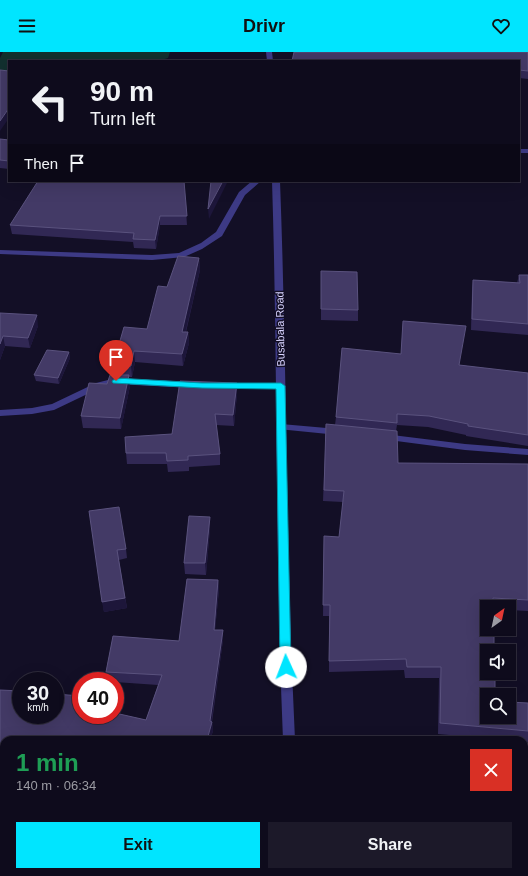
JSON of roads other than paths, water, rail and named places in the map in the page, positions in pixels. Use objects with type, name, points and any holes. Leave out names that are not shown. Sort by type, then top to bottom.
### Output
[{"type":"street","points":[[0,252],[148,256],[175,256],[183,254],[214,239],[221,232],[240,194],[255,182]]},
{"type":"street","name":"Busabala Road","points":[[276,182],[285,645],[289,736]]},
{"type":"street","points":[[0,413],[32,411],[54,407],[99,385],[116,381],[202,385]]},
{"type":"street","points":[[218,386],[281,386]]},
{"type":"street","points":[[281,427],[352,434]]},
{"type":"street","points":[[375,436],[465,447],[528,452]]}]
